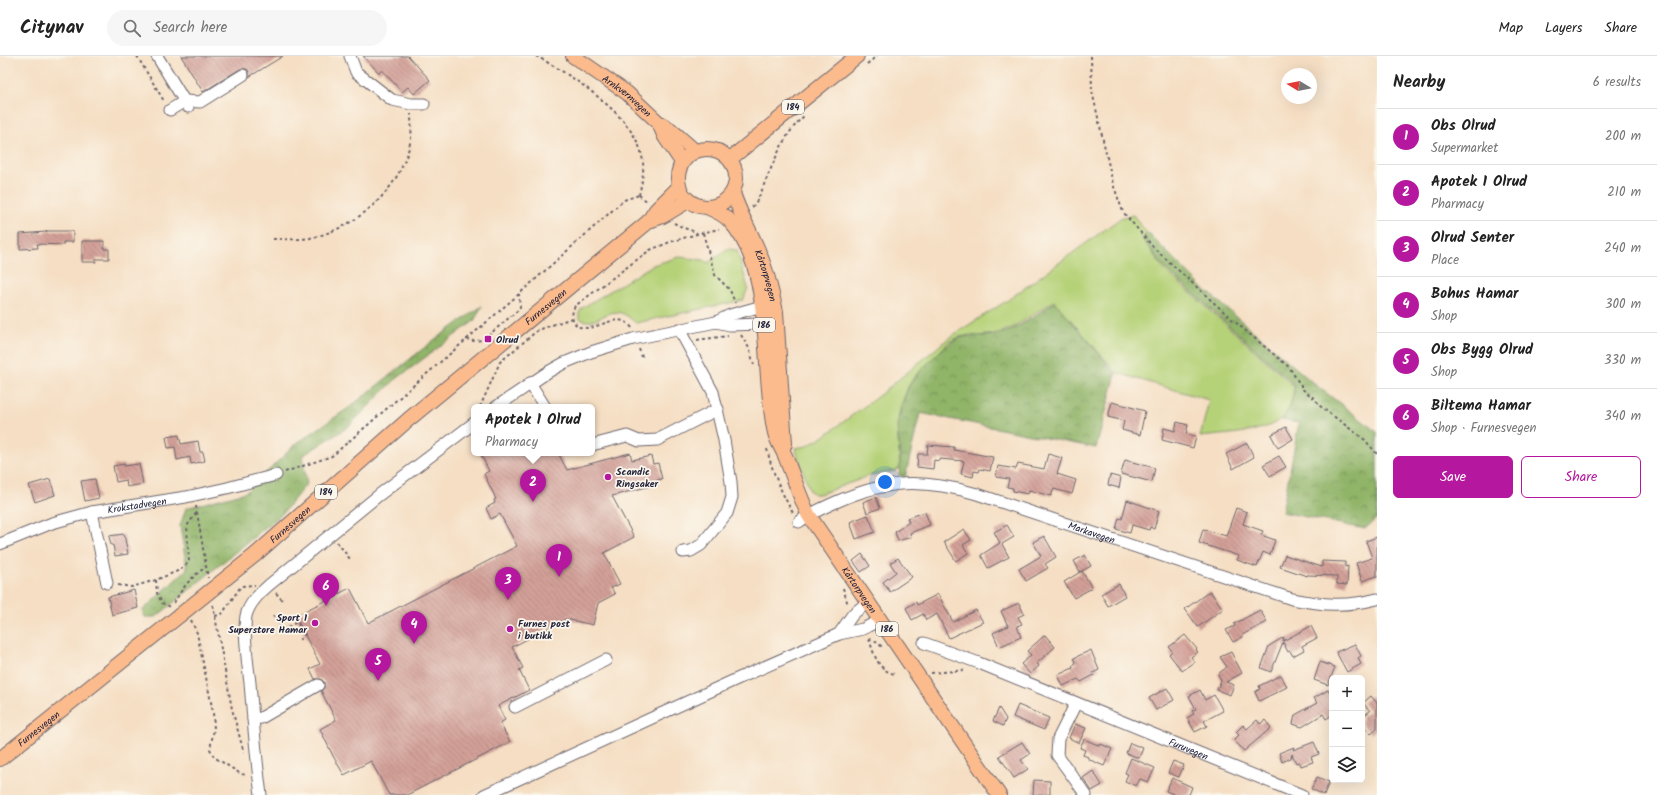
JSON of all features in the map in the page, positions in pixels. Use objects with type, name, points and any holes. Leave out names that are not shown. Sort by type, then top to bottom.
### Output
[{"type":"main road","name":"Arnkvernvegen","points":[[573,56],[627,93],[659,123]]},
{"type":"main road","name":"184","points":[[730,159],[861,61]]},
{"type":"main road","points":[[659,123],[671,130],[695,151]]},
{"type":"main road","points":[[659,123],[665,137],[682,162]]},
{"type":"main road","points":[[707,148],[714,149],[725,154],[730,159],[736,172],[736,186],[733,193],[723,203],[709,208],[702,207],[688,201],[679,187],[678,175],[682,162],[690,154],[707,148]]},
{"type":"main road","name":"Furnesvegen","points":[[0,759],[170,624],[179,609],[255,555],[409,419],[648,222],[656,210],[679,187]]},
{"type":"main road","name":"Kårtorpvegen","points":[[733,193],[738,208],[765,267],[772,292],[776,312],[786,458]]},
{"type":"main road","name":"Furnesvegen","points":[[648,222],[663,216],[688,201]]},
{"type":"main road","name":"Kårtorpvegen","points":[[709,208],[722,214],[744,241],[756,270],[764,324],[768,390],[771,410],[776,435],[786,458],[804,518],[868,602],[998,795]]},
{"type":"street","points":[[157,56],[187,105]]},
{"type":"street","points":[[350,56],[356,72],[392,100],[411,104],[424,104]]},
{"type":"street","points":[[170,110],[200,102],[243,75]]},
{"type":"street","points":[[500,404],[530,383],[564,363],[590,352],[636,338],[716,322],[730,315],[762,306],[776,312],[764,324],[730,325],[716,322]]},
{"type":"street","points":[[679,329],[713,392],[718,409],[731,482],[731,504],[727,513],[701,545],[691,551],[683,552]]},
{"type":"street","points":[[530,383],[542,404]]},
{"type":"street","points":[[595,444],[627,436],[639,441],[657,440],[718,409]]},
{"type":"street","points":[[261,795],[253,719],[246,627],[247,613],[253,601],[267,586],[379,495],[471,424]]},
{"type":"street","name":"Krokstadvegen","points":[[0,544],[52,523],[92,512],[193,495],[276,475]]},
{"type":"street","name":"Markavegen","points":[[804,518],[847,497],[882,486],[916,482],[932,484],[977,494],[1292,599],[1336,606],[1363,603],[1377,599]]},
{"type":"street","points":[[92,512],[107,583]]},
{"type":"street","points":[[839,634],[853,614],[868,602]]},
{"type":"street","points":[[484,795],[737,679],[839,634],[863,629],[880,620]]},
{"type":"street","name":"Furuvegen","points":[[924,643],[1302,795]]},
{"type":"street","points":[[515,707],[606,660]]},
{"type":"street","points":[[253,719],[261,718],[318,685]]},
{"type":"street","points":[[1076,703],[1058,739],[1057,755],[1086,795]]},
{"type":"path","points":[[137,56],[170,110]]},
{"type":"path","points":[[536,56],[575,80],[592,93],[613,111],[632,131],[642,156],[643,177],[639,195]]},
{"type":"path","points":[[861,61],[877,56]]},
{"type":"path","points":[[1091,56],[1092,91],[1113,184],[1123,212],[1154,248],[1234,321],[1289,367],[1301,388],[1315,399],[1320,406],[1365,440],[1377,454]]},
{"type":"path","points":[[273,239],[308,238],[318,236],[345,225],[370,209],[383,195],[397,175],[406,156],[411,138],[411,104]]},
{"type":"path","points":[[750,209],[759,195],[785,140],[797,122],[807,114]]},
{"type":"path","points":[[639,195],[652,205]]},
{"type":"path","points":[[276,475],[332,456],[519,294],[624,200],[639,195]]},
{"type":"path","points":[[670,220],[684,228],[696,232],[697,234]]},
{"type":"path","points":[[642,357],[636,338],[629,324],[624,321],[613,320],[588,328],[578,327],[574,324],[572,318],[572,312],[575,306],[650,250],[670,242],[722,227]]},
{"type":"path","points":[[703,233],[715,274],[730,290],[735,306]]},
{"type":"path","points":[[466,339],[473,341],[483,340],[506,321],[520,308],[519,294]]},
{"type":"path","points":[[481,404],[500,362],[538,330],[572,318]]},
{"type":"path","points":[[686,341],[726,336],[742,337]]},
{"type":"path","points":[[193,495],[208,579]]},
{"type":"path","points":[[107,583],[132,587],[156,580],[180,570],[189,562],[187,526],[197,512]]},
{"type":"path","points":[[335,540],[350,559]]},
{"type":"path","points":[[170,624],[179,609],[180,592],[193,577],[206,567]]},
{"type":"path","points":[[156,580],[157,593],[162,603],[179,609],[197,634],[213,712],[214,729],[210,749],[214,757],[241,774],[247,775]]},
{"type":"path","points":[[215,616],[222,614],[241,586],[255,585]]},
{"type":"path","points":[[274,591],[284,602]]},
{"type":"path","points":[[212,604],[232,708],[244,753]]},
{"type":"path","points":[[273,615],[282,630],[297,622],[305,634],[298,641]]},
{"type":"path","points":[[869,639],[880,666],[889,672],[896,674]]},
{"type":"path","points":[[930,673],[966,670],[979,664]]},
{"type":"green space","points":[[1133,215],[1147,233],[1142,238],[1164,269],[1294,386],[1289,408],[1285,415],[1278,421],[1257,430],[1200,437],[1209,400],[1117,373],[1054,301],[1014,327],[998,333],[959,337],[949,342],[914,377],[908,387],[900,409],[897,426],[900,468],[895,471],[869,476],[820,494],[814,494],[810,491],[795,448],[807,446],[823,437],[881,394],[950,337],[1008,300],[1122,217]]},
{"type":"green space","points":[[1148,233],[1202,287],[1312,382],[1377,432],[1377,518],[1365,529],[1282,512],[1299,423],[1281,420],[1287,413],[1291,404],[1295,385],[1165,268],[1142,238]]},
{"type":"green space","points":[[727,249],[737,250],[748,288],[743,300],[636,323],[625,315],[615,312],[590,321],[585,321],[579,318],[579,313],[582,308],[653,265],[679,257],[704,260],[708,263]]},
{"type":"green space","points":[[1055,302],[1116,374],[1096,448],[920,413],[905,478],[899,475],[899,417],[909,386],[925,367],[947,346],[960,338],[969,336],[989,336],[1014,329]]},
{"type":"green space","points":[[482,306],[474,321],[395,380],[348,427],[302,456],[307,483],[283,513],[156,617],[145,617],[142,611],[187,569],[180,526],[186,508],[246,492],[297,443],[350,407],[434,340]]},
{"type":"building","points":[[181,56],[283,56],[249,77],[249,72],[247,69],[240,69],[203,92]]},
{"type":"building","points":[[363,56],[408,56],[430,80],[414,94],[408,87],[402,92],[382,70],[379,73]]},
{"type":"building","points":[[47,231],[73,231],[73,242],[63,242],[63,245],[37,244],[38,248],[20,249],[20,234]]},
{"type":"building","points":[[82,241],[104,241],[104,249],[109,249],[109,259],[96,259],[96,262],[82,262]]},
{"type":"building","points":[[1112,402],[1145,411],[1140,435],[1122,430],[1124,421],[1108,417]]},
{"type":"building","points":[[1177,422],[1188,425],[1186,434],[1196,436],[1193,448],[1162,440],[1164,428],[1175,431]]},
{"type":"building","points":[[1286,427],[1293,439],[1278,448],[1271,435]]},
{"type":"building","points":[[179,435],[181,444],[198,441],[200,452],[203,452],[205,461],[191,464],[190,457],[177,460],[175,447],[168,448],[166,437]]},
{"type":"building","points":[[1247,443],[1254,457],[1233,469],[1226,454]]},
{"type":"building","points":[[928,445],[954,447],[954,450],[993,457],[990,471],[980,469],[979,472],[974,471],[973,477],[961,474],[964,461],[939,459],[939,461],[934,460],[933,469],[917,467],[918,454],[927,454]]},
{"type":"building","points":[[630,453],[632,460],[651,456],[653,464],[658,463],[662,479],[657,480],[658,484],[612,496],[634,537],[604,553],[620,584],[611,588],[615,594],[598,603],[593,625],[566,619],[512,647],[523,668],[519,670],[529,690],[498,706],[505,720],[500,723],[510,742],[407,795],[389,795],[371,761],[344,775],[333,756],[320,729],[336,720],[321,691],[324,688],[324,682],[321,679],[315,679],[310,669],[320,664],[295,616],[350,588],[368,623],[517,546],[500,514],[491,519],[486,508],[495,503],[494,500],[496,499],[484,474],[489,471],[482,456],[560,456],[567,470]]},
{"type":"building","points":[[1048,454],[1062,458],[1057,474],[1076,480],[1072,494],[1054,489],[1051,496],[1029,490],[1028,494],[1013,491],[1013,488],[1007,487],[1009,479],[996,477],[998,466],[1016,469],[1018,464],[1044,469]]},
{"type":"building","points":[[1279,456],[1286,467],[1270,476],[1263,465]]},
{"type":"building","points":[[1125,460],[1155,468],[1152,482],[1121,474]]},
{"type":"building","points":[[124,464],[124,466],[139,464],[143,484],[127,487],[126,480],[116,482],[113,466]]},
{"type":"building","points":[[1110,475],[1121,478],[1119,488],[1108,485]]},
{"type":"building","points":[[50,479],[55,495],[35,502],[29,485]]},
{"type":"building","points":[[95,479],[99,498],[85,501],[81,481]]},
{"type":"building","points":[[876,497],[880,508],[867,513],[863,502]]},
{"type":"building","points":[[1127,500],[1159,511],[1154,529],[1150,527],[1149,530],[1132,525],[1130,533],[1116,529],[1119,518],[1122,519]]},
{"type":"building","points":[[1236,508],[1247,512],[1243,524],[1263,531],[1261,535],[1275,540],[1270,555],[1263,552],[1257,567],[1237,560],[1239,556],[1199,543],[1203,529],[1226,536]]},
{"type":"building","points":[[925,512],[930,525],[910,533],[911,537],[898,541],[895,532],[909,522],[907,518]]},
{"type":"building","points":[[868,515],[875,532],[856,539],[850,522]]},
{"type":"building","points":[[1007,525],[1014,537],[1002,544],[1009,557],[988,568],[981,555],[1000,543],[994,532]]},
{"type":"building","points":[[964,529],[971,540],[963,545],[968,553],[956,561],[944,542]]},
{"type":"building","points":[[124,534],[128,554],[115,556],[113,545],[111,545],[109,536]]},
{"type":"building","points":[[1044,536],[1056,557],[1045,564],[1048,568],[1026,581],[1019,569],[1041,556],[1033,542]]},
{"type":"building","points":[[1377,537],[1377,576],[1362,581],[1356,563],[1372,558],[1366,541]]},
{"type":"building","points":[[862,554],[870,566],[861,572],[853,561]]},
{"type":"building","points":[[1085,555],[1091,566],[1080,572],[1074,561]]},
{"type":"building","points":[[1285,555],[1322,567],[1322,561],[1345,562],[1345,567],[1348,566],[1347,585],[1337,584],[1337,576],[1307,576],[1280,567]]},
{"type":"building","points":[[898,558],[912,577],[890,592],[883,582],[896,572],[890,563]]},
{"type":"building","points":[[1082,571],[1092,588],[1074,598],[1064,582]]},
{"type":"building","points":[[1119,584],[1125,596],[1108,606],[1101,594]]},
{"type":"building","points":[[134,590],[138,608],[112,615],[108,597]]},
{"type":"building","points":[[1210,591],[1223,609],[1198,627],[1185,609]]},
{"type":"building","points":[[938,594],[953,622],[976,610],[983,622],[949,638],[937,614],[926,620],[923,614],[912,620],[906,608],[916,602],[917,605]]},
{"type":"building","points":[[1019,603],[1024,614],[1018,617],[1022,624],[1017,626],[1021,637],[999,647],[993,633],[1008,626],[1001,611]]},
{"type":"building","points":[[1260,610],[1267,622],[1242,635],[1243,637],[1233,642],[1226,630]]},
{"type":"building","points":[[1311,626],[1317,638],[1302,646],[1304,650],[1293,656],[1290,651],[1288,652],[1283,642],[1271,672],[1261,668],[1269,646],[1284,637],[1283,641]]},
{"type":"building","points":[[1045,635],[1055,647],[1037,663],[1039,666],[1030,674],[1021,664],[1031,655],[1027,651]]},
{"type":"building","points":[[1185,635],[1198,652],[1191,657],[1195,662],[1182,671],[1169,654],[1172,651],[1169,647]]},
{"type":"building","points":[[1355,644],[1361,656],[1358,658],[1361,664],[1347,672],[1336,652]]},
{"type":"building","points":[[1091,650],[1099,670],[1093,673],[1094,675],[1081,682],[1078,679],[1063,686],[1058,675],[1073,668],[1072,666],[1076,663],[1074,658]]},
{"type":"building","points":[[1231,652],[1242,673],[1226,682],[1234,685],[1230,695],[1217,690],[1221,680],[1218,674],[1227,667],[1220,657]]},
{"type":"building","points":[[1320,662],[1335,667],[1332,675],[1329,675],[1328,685],[1314,680]]},
{"type":"building","points":[[1281,675],[1287,687],[1259,701],[1255,692],[1260,689],[1259,686]]},
{"type":"building","points":[[1167,688],[1174,700],[1156,710],[1149,698]]},
{"type":"building","points":[[1200,690],[1205,700],[1214,695],[1223,711],[1204,721],[1207,726],[1195,732],[1187,718],[1194,714],[1192,711],[1196,709],[1189,696]]},
{"type":"building","points":[[1328,690],[1329,717],[1326,719],[1323,714],[1302,727],[1293,724],[1295,715],[1317,703],[1314,698]]},
{"type":"building","points":[[1371,696],[1377,703],[1377,729],[1371,734],[1365,727],[1365,715],[1370,711],[1365,705],[1365,701]]},
{"type":"building","points":[[1018,705],[1049,718],[1044,730],[1013,717]]},
{"type":"building","points":[[999,708],[1006,719],[1003,726],[993,721]]},
{"type":"building","points":[[1257,720],[1260,724],[1265,720],[1271,728],[1244,751],[1234,740],[1239,735],[1236,732],[1243,725],[1247,729]]},
{"type":"building","points":[[1075,724],[1086,728],[1079,743],[1069,738]]},
{"type":"building","points":[[1084,739],[1100,746],[1101,744],[1112,749],[1104,766],[1088,759],[1088,757],[1083,755],[1085,750],[1080,748]]},
{"type":"building","points":[[1022,742],[1030,754],[1021,760],[1028,769],[1014,778],[999,756]]},
{"type":"building","points":[[1314,742],[1319,754],[1311,757],[1313,762],[1301,766],[1299,762],[1296,763],[1292,754],[1291,758],[1282,762],[1279,753],[1294,747],[1293,750]]},
{"type":"building","points":[[1130,743],[1143,748],[1139,758],[1126,753]]},
{"type":"building","points":[[1131,758],[1155,768],[1148,782],[1140,779],[1136,786],[1125,781],[1128,774],[1125,773]]},
{"type":"building","points":[[1173,761],[1184,765],[1179,777],[1168,773]]},
{"type":"building","points":[[1093,771],[1102,785],[1092,791],[1083,778]]},
{"type":"building","points":[[1317,777],[1329,782],[1324,795],[1311,789]]},
{"type":"building","points":[[1172,778],[1192,787],[1189,795],[1175,795],[1166,791]]},
{"type":"building","points":[[1034,780],[1050,781],[1050,795],[1033,795]]},
{"type":"place","name":"Olrud","points":[[488,339]]},
{"type":"place","name":"Scandic Ringsaker","points":[[608,477]]},
{"type":"place","name":"Apotek 1 Olrud","points":[[533,502]]},
{"type":"place","name":"Obs Olrud","points":[[559,577]]},
{"type":"place","name":"Olrud Senter","points":[[508,600]]},
{"type":"place","name":"Biltema Hamar","points":[[326,606]]},
{"type":"place","name":"Sport 1 Superstore Hamar","points":[[315,623]]},
{"type":"place","name":"Furnes post i butikk","points":[[510,629]]},
{"type":"place","name":"Bohus Hamar","points":[[414,644]]},
{"type":"place","name":"Obs Bygg Olrud","points":[[378,681]]}]
